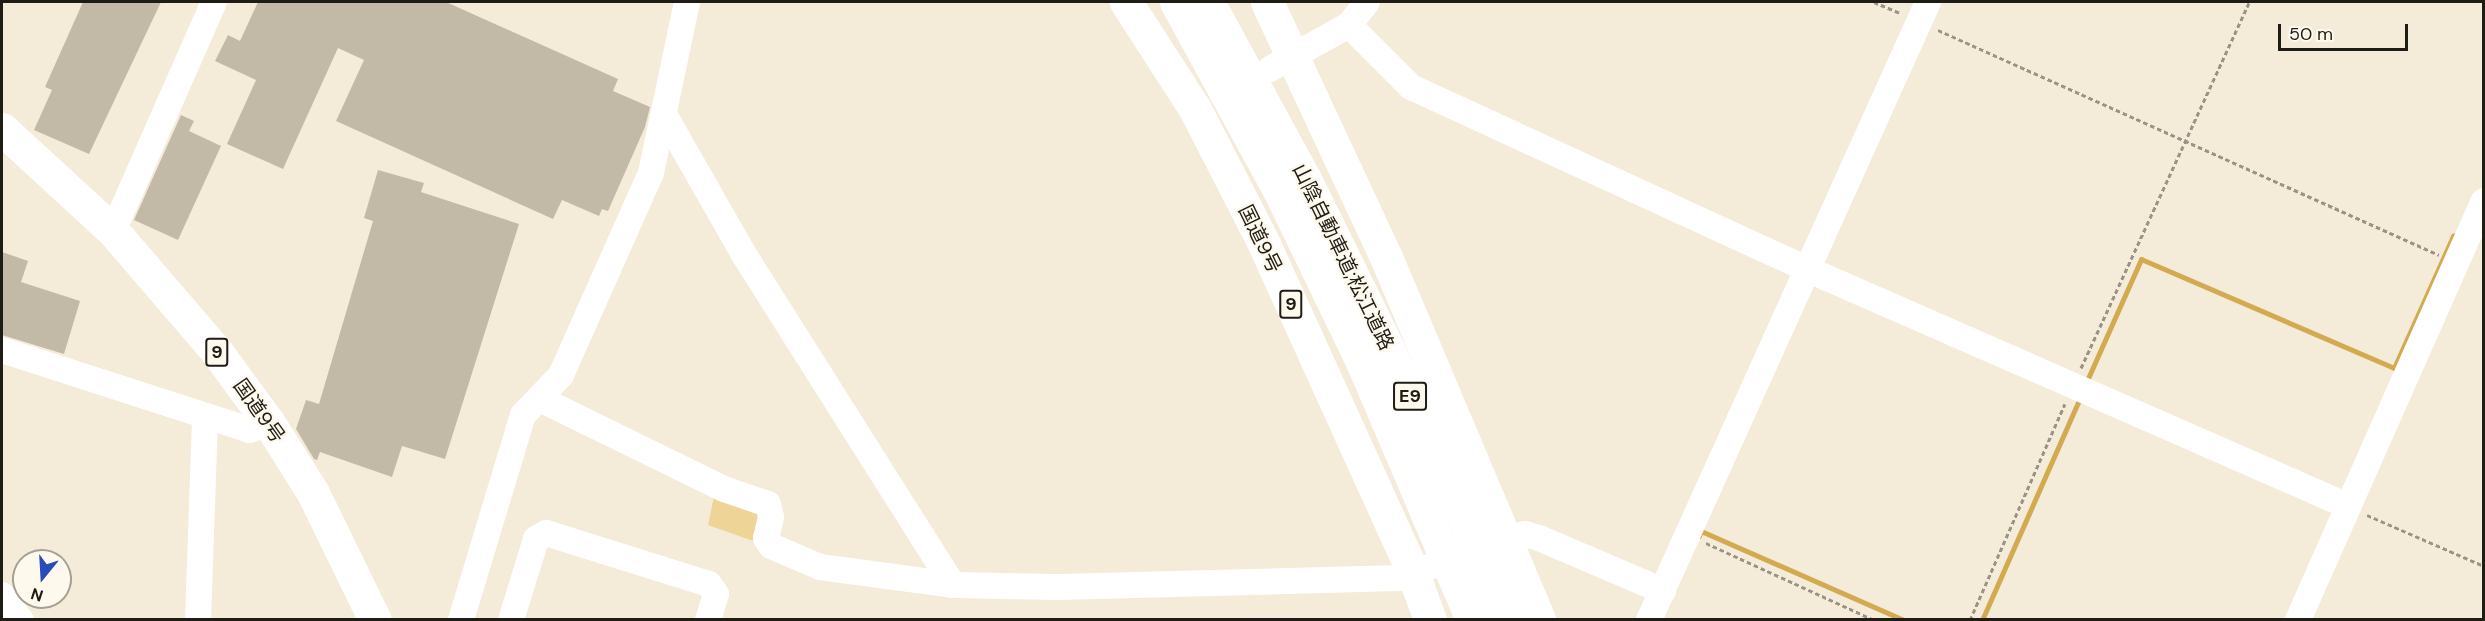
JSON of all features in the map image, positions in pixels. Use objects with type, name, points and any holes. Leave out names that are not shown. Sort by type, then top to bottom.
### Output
[{"type":"highway","name":"国道9号","points":[[1126,2],[1204,104],[1264,244],[1424,569],[1430,620]]},
{"type":"highway","name":"山陰自動車道;松江道路","points":[[1176,2],[1279,190],[1363,364],[1472,620]]},
{"type":"highway","name":"山陰自動車道;松江道路","points":[[1208,2],[1304,177],[1389,351],[1469,528],[1505,620]]},
{"type":"highway","points":[[1267,2],[1282,62],[1539,620]]},
{"type":"highway","name":"国道9号","points":[[2,129],[113,231],[217,352],[269,423],[313,494],[375,620]]},
{"type":"street","points":[[113,231],[214,2]]},
{"type":"street","points":[[461,620],[523,415],[561,375],[651,173],[665,116],[687,2]]},
{"type":"street","points":[[1282,62],[1349,25],[1367,2]]},
{"type":"street","points":[[1649,620],[1924,11]]},
{"type":"street","points":[[1349,25],[1411,87],[1809,270],[2348,506]]},
{"type":"street","points":[[665,116],[743,253],[953,585]]},
{"type":"street","points":[[2298,620],[2484,201]]},
{"type":"street","points":[[2,350],[249,430],[269,423]]},
{"type":"street","points":[[540,399],[724,489],[768,504],[771,512],[768,542],[799,561],[953,585],[1058,587],[1399,578],[1424,569]]},
{"type":"street","points":[[198,620],[205,416]]},
{"type":"street","points":[[513,619],[536,539],[546,533],[710,584],[716,594],[708,620]]},
{"type":"street","points":[[1502,538],[1524,534],[1539,538],[1663,591]]},
{"type":"street","points":[[2,595],[21,620]]},
{"type":"path","points":[[1874,2],[1924,11],[2186,141],[2442,256]]},
{"type":"path","points":[[1970,620],[2080,389],[2186,141],[2249,2]]},
{"type":"path","points":[[2348,506],[2484,566]]},
{"type":"path","points":[[1701,541],[1874,620]]},
{"type":"shaded area","points":[[715,492],[763,507],[756,542],[708,525]]},
{"type":"building","points":[[83,2],[161,2],[89,154],[34,130],[52,90],[45,87]]},
{"type":"building","points":[[258,2],[446,2],[618,79],[613,91],[650,107],[645,127],[608,211],[602,209],[599,216],[562,200],[553,219],[336,121],[364,60],[338,48],[283,169],[227,144],[256,80],[215,61],[228,35],[240,41]]},
{"type":"building","points":[[181,115],[194,121],[189,131],[221,146],[178,240],[134,220]]},
{"type":"building","points":[[378,170],[424,183],[421,192],[519,224],[445,459],[402,446],[392,477],[320,452],[317,460],[314,459],[296,429],[306,400],[319,404],[373,221],[364,218]]},
{"type":"building","points":[[2,252],[28,261],[21,282],[80,301],[64,354],[2,335]]},
{"type":"waterway","points":[[2085,385],[2141,259],[2394,368],[2453,236],[2460,233]]},
{"type":"waterway","points":[[1982,620],[2081,396]]},
{"type":"waterway","points":[[1699,536],[1701,531],[1904,620]]}]
